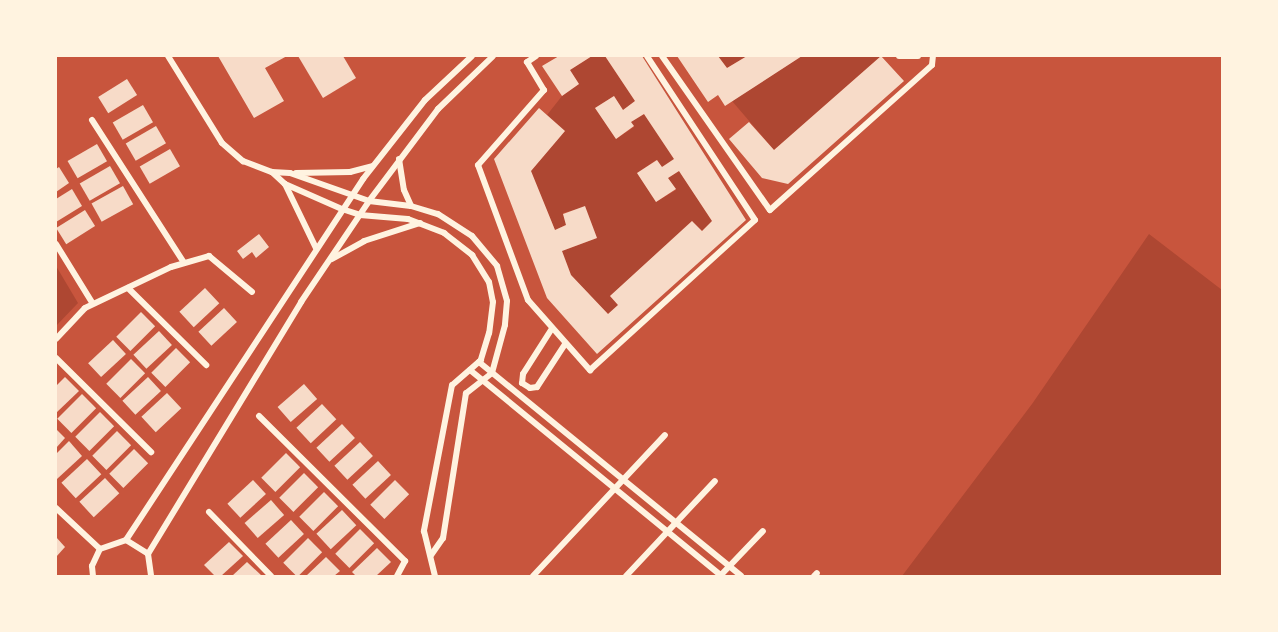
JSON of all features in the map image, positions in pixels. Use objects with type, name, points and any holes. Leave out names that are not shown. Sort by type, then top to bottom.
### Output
[{"type":"street","points":[[168,56],[230,153],[272,172],[285,184],[342,209],[360,215],[420,223],[464,246],[485,272],[493,312],[479,362],[452,385],[424,531],[435,576]]},
{"type":"street","points":[[93,576],[92,566],[100,549],[126,540],[351,196],[425,100],[472,56]]},
{"type":"street","points":[[151,576],[148,554],[329,261],[399,158],[438,109],[493,56]]},
{"type":"street","points":[[536,56],[527,62],[544,90],[478,165],[528,300],[551,330],[590,370],[755,220],[647,56]]},
{"type":"street","points":[[662,56],[770,210],[932,65],[933,56]]},
{"type":"street","points":[[899,56],[918,56]]},
{"type":"street","points":[[92,120],[184,263]]},
{"type":"street","points":[[399,158],[404,190],[411,206]]},
{"type":"street","points":[[272,172],[350,172],[373,166]]},
{"type":"street","points":[[290,173],[369,201],[411,206],[462,228],[482,245],[497,266],[507,313],[492,373],[466,393],[443,538],[431,555]]},
{"type":"street","points":[[285,184],[316,248]]},
{"type":"street","points":[[329,261],[364,241],[420,223]]},
{"type":"street","points":[[56,244],[93,304]]},
{"type":"street","points":[[56,339],[93,304],[184,263],[209,256],[252,292]]},
{"type":"street","points":[[128,288],[206,365]]},
{"type":"street","points":[[551,330],[522,383],[530,388],[537,387],[565,344]]},
{"type":"street","points":[[56,358],[151,452]]},
{"type":"street","points":[[479,362],[741,576]]},
{"type":"street","points":[[470,370],[721,576],[763,531]]},
{"type":"street","points":[[259,416],[405,561],[397,576]]},
{"type":"street","points":[[533,576],[665,435]]},
{"type":"street","points":[[626,576],[715,481]]},
{"type":"street","points":[[56,508],[100,549]]},
{"type":"street","points":[[209,512],[271,576]]},
{"type":"street","points":[[126,540],[148,554]]},
{"type":"shaded area","points":[[592,56],[605,56],[635,101],[623,110],[614,96],[595,108],[616,139],[634,127],[631,122],[644,114],[674,159],[662,167],[656,160],[637,173],[656,202],[676,190],[668,178],[679,171],[712,221],[702,231],[692,221],[610,296],[618,305],[608,314],[571,275],[562,251],[597,238],[585,207],[563,213],[566,225],[555,230],[531,171],[565,131],[547,115],[562,96],[579,84],[570,70]]},
{"type":"shaded area","points":[[718,56],[747,56],[727,68]]},
{"type":"shaded area","points":[[802,56],[881,56],[774,150],[732,101]]},
{"type":"shaded area","points":[[1149,234],[1222,290],[1222,576],[902,576],[1032,404]]},
{"type":"shaded area","points":[[56,266],[78,303],[56,326]]},
{"type":"building","points":[[218,56],[287,56],[265,68],[284,101],[254,118]]},
{"type":"building","points":[[298,56],[343,56],[356,78],[323,98]]},
{"type":"building","points":[[559,56],[592,56],[570,70],[579,84],[562,96],[542,66]]},
{"type":"building","points":[[605,56],[642,56],[746,220],[597,354],[547,298],[494,159],[539,108],[565,131],[531,171],[555,230],[566,225],[563,214],[585,206],[597,238],[562,251],[571,275],[608,314],[618,305],[610,296],[692,221],[702,231],[712,221],[679,171],[668,178],[676,189],[656,202],[637,173],[657,160],[662,167],[674,159],[644,114],[631,122],[634,126],[616,139],[595,108],[614,96],[623,110],[635,101]]},
{"type":"building","points":[[677,56],[718,56],[727,68],[747,56],[802,56],[725,106],[718,95],[708,102]]},
{"type":"building","points":[[881,56],[904,81],[788,184],[762,178],[729,139],[749,122],[774,150]]},
{"type":"building","points":[[127,79],[137,95],[108,113],[98,97]]},
{"type":"building","points":[[143,105],[153,122],[123,140],[113,123]]},
{"type":"building","points":[[156,126],[166,143],[136,161],[126,144]]},
{"type":"building","points":[[97,144],[107,161],[78,178],[68,161]]},
{"type":"building","points":[[170,149],[180,166],[150,184],[140,166]]},
{"type":"building","points":[[110,166],[120,183],[90,201],[80,184]]},
{"type":"building","points":[[59,167],[69,183],[56,192],[56,169]]},
{"type":"building","points":[[123,186],[133,204],[102,222],[92,203]]},
{"type":"building","points":[[72,189],[82,206],[56,222],[56,199]]},
{"type":"building","points":[[85,210],[95,226],[66,244],[56,228]]},
{"type":"building","points":[[259,234],[269,247],[256,258],[252,252],[243,259],[237,251]]},
{"type":"building","points":[[205,288],[219,303],[194,327],[179,312]]},
{"type":"building","points":[[224,308],[237,322],[211,346],[198,332]]},
{"type":"building","points":[[141,312],[155,326],[130,351],[116,337]]},
{"type":"building","points":[[159,331],[172,345],[146,369],[133,355]]},
{"type":"building","points":[[113,340],[126,354],[101,377],[88,363]]},
{"type":"building","points":[[176,348],[190,362],[165,387],[151,373]]},
{"type":"building","points":[[131,359],[145,373],[120,398],[106,384]]},
{"type":"building","points":[[65,377],[79,391],[56,413],[56,386]]},
{"type":"building","points":[[148,377],[161,391],[135,415],[122,401]]},
{"type":"building","points":[[304,384],[317,399],[291,422],[278,407]]},
{"type":"building","points":[[167,393],[181,408],[156,432],[141,417]]},
{"type":"building","points":[[82,394],[96,408],[71,433],[57,419]]},
{"type":"building","points":[[322,404],[336,419],[311,443],[296,428]]},
{"type":"building","points":[[100,412],[114,426],[89,451],[75,437]]},
{"type":"building","points":[[342,424],[355,438],[329,462],[316,448]]},
{"type":"building","points":[[56,429],[65,438],[56,448]]},
{"type":"building","points":[[117,431],[131,445],[106,470],[92,456]]},
{"type":"building","points":[[69,441],[82,456],[57,479],[56,454]]},
{"type":"building","points":[[360,442],[373,456],[347,480],[334,466]]},
{"type":"building","points":[[134,449],[148,463],[123,488],[109,474]]},
{"type":"building","points":[[286,453],[300,467],[275,492],[261,478]]},
{"type":"building","points":[[87,459],[101,474],[76,498],[61,483]]},
{"type":"building","points":[[378,461],[391,475],[365,499],[352,485]]},
{"type":"building","points":[[304,473],[318,487],[293,512],[279,498]]},
{"type":"building","points":[[105,478],[119,493],[94,517],[79,502]]},
{"type":"building","points":[[253,480],[266,494],[240,518],[227,504]]},
{"type":"building","points":[[395,480],[409,494],[384,519],[370,505]]},
{"type":"building","points":[[324,492],[338,506],[313,531],[299,517]]},
{"type":"building","points":[[271,500],[284,515],[258,538],[245,523]]},
{"type":"building","points":[[342,510],[356,525],[331,549],[316,534]]},
{"type":"building","points":[[291,520],[304,534],[278,558],[265,544]]},
{"type":"building","points":[[360,529],[374,543],[349,568],[335,554]]},
{"type":"building","points":[[56,537],[65,547],[56,557]]},
{"type":"building","points":[[308,538],[322,552],[298,576],[283,563]]},
{"type":"building","points":[[229,542],[243,556],[221,576],[215,576],[204,565]]},
{"type":"building","points":[[377,548],[391,562],[376,576],[356,576],[352,572]]},
{"type":"building","points":[[326,557],[340,571],[334,576],[306,576]]},
{"type":"building","points":[[247,562],[262,576],[232,576]]}]
